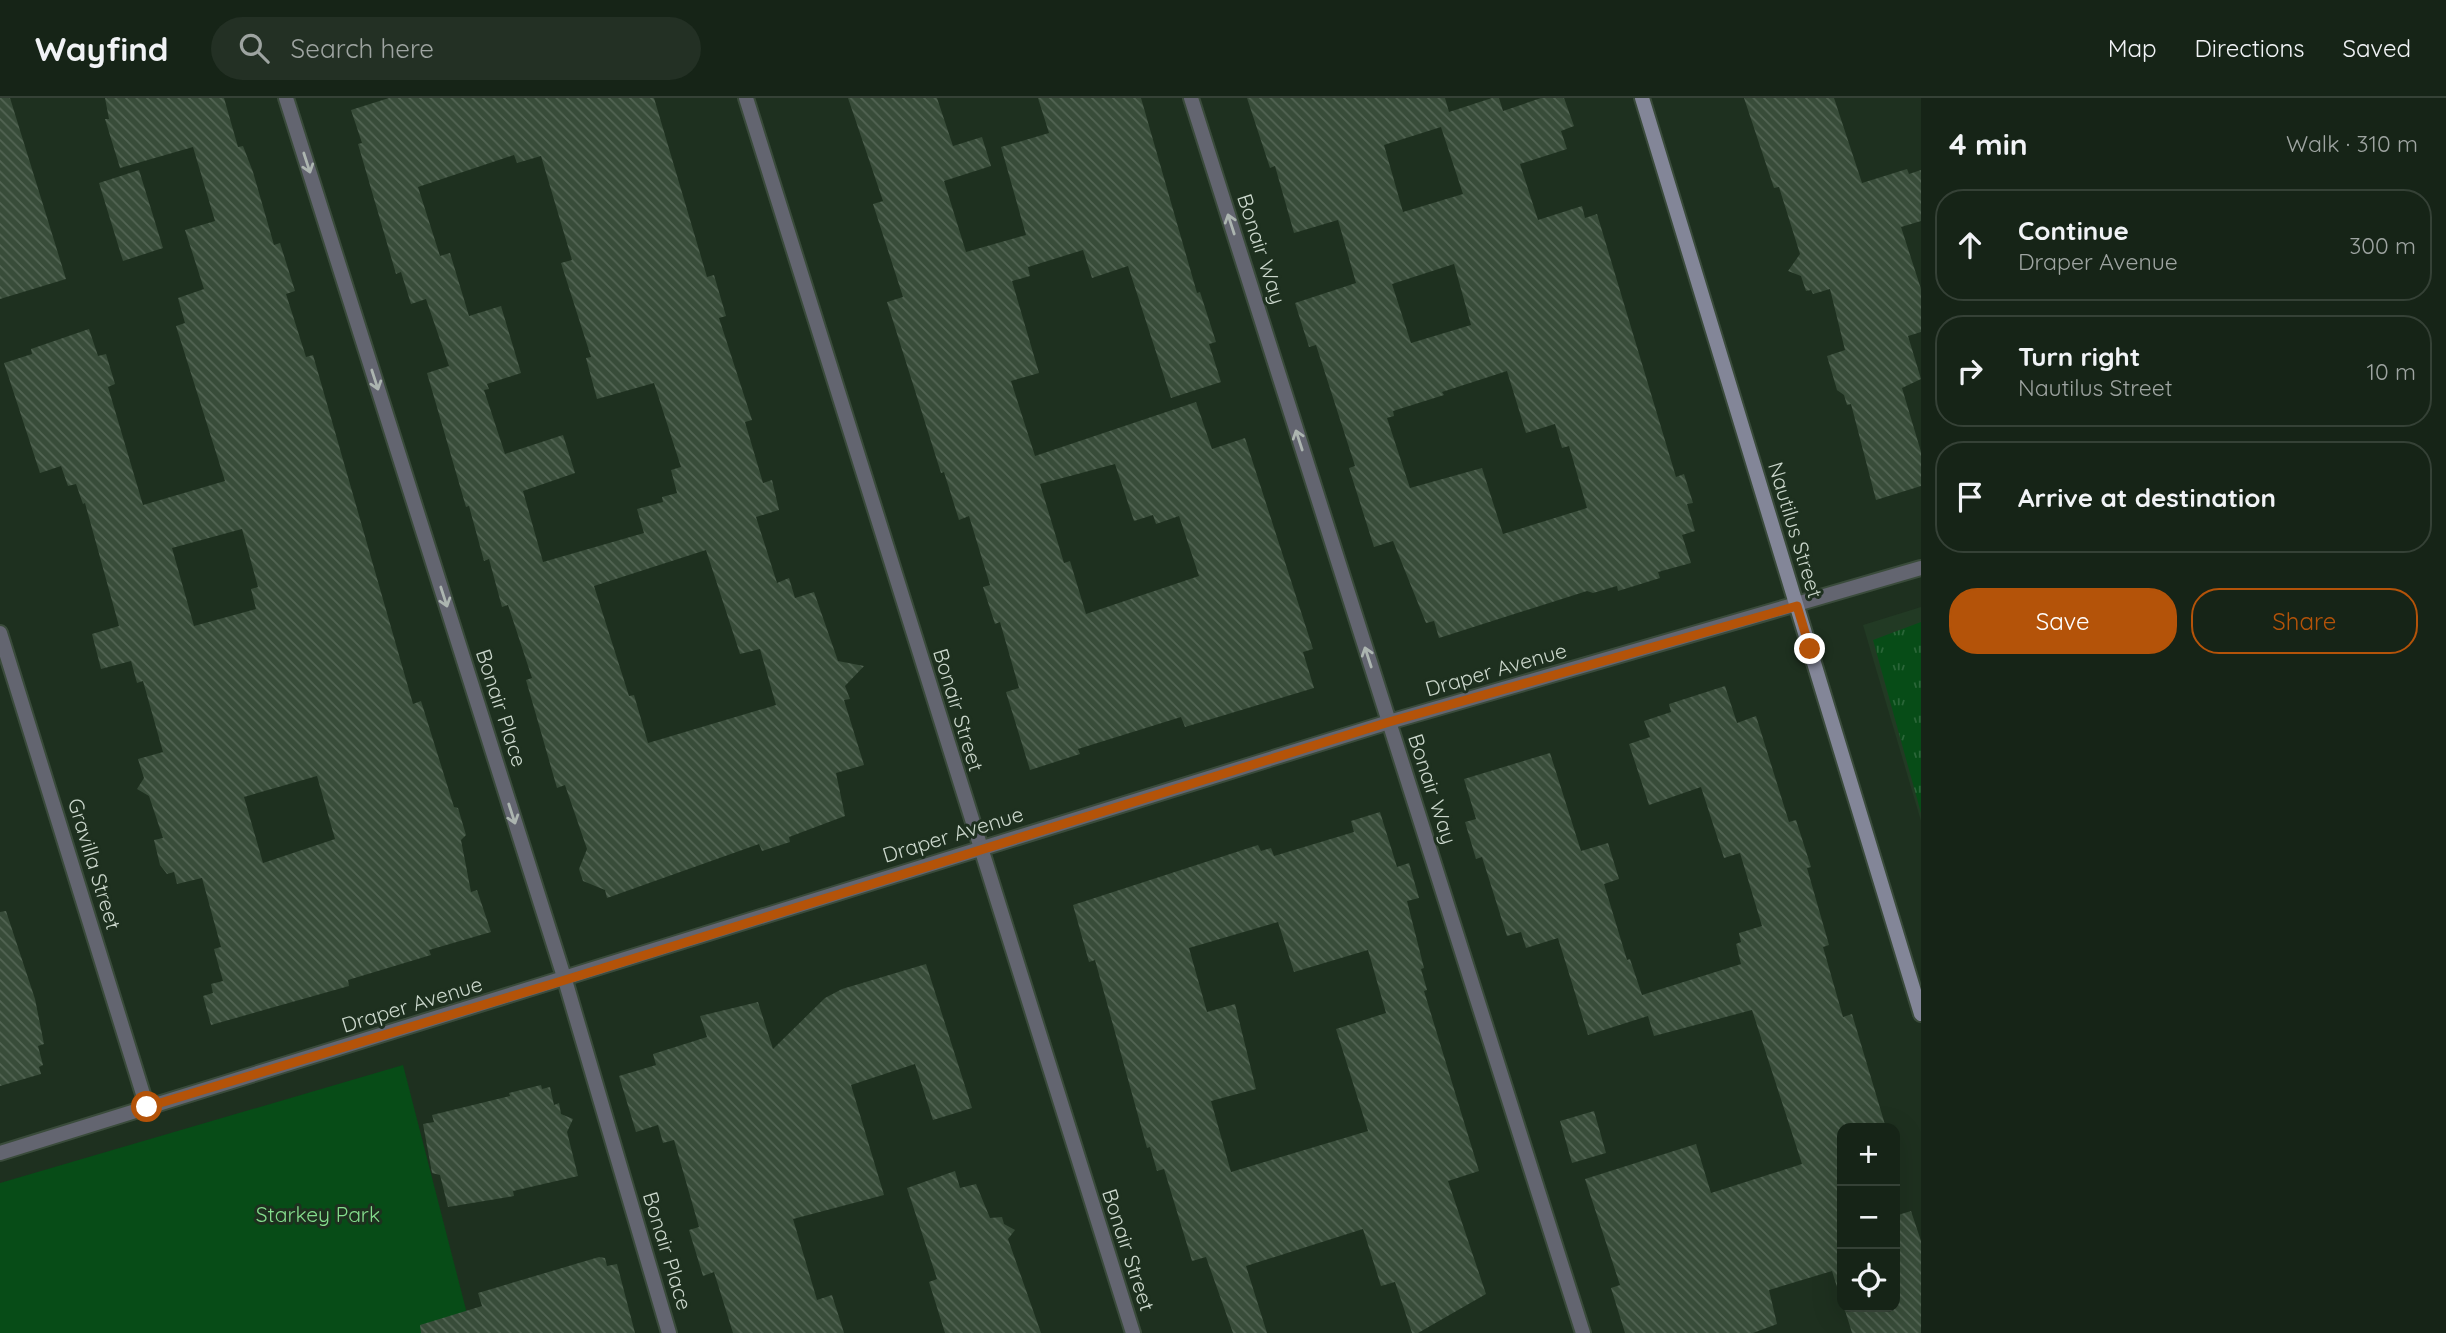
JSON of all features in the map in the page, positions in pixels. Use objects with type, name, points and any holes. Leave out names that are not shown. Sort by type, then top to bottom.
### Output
[{"type":"main road","name":"Nautilus Street","points":[[1642,98],[1921,1014]]},
{"type":"street","name":"Bonair Place","points":[[286,98],[565,980],[669,1333]]},
{"type":"street","name":"Bonair Street","points":[[746,98],[1133,1333]]},
{"type":"street","name":"Bonair Way","points":[[1191,98],[1583,1333]]},
{"type":"street","name":"Draper Avenue","points":[[0,1153],[565,980],[979,848],[1389,722],[1921,568]]},
{"type":"street","name":"Gravilla Street","points":[[0,633],[147,1107]]},
{"type":"shaded area","points":[[1921,607],[1921,821],[1863,625]]},
{"type":"green space","points":[[1921,622],[1921,813],[1873,640]]},
{"type":"green space","name":"Starkey Park","points":[[403,1065],[472,1333],[0,1333],[0,1183]]},
{"type":"building","points":[[0,98],[10,98],[66,279],[0,299]]},
{"type":"building","points":[[105,98],[224,98],[238,147],[243,146],[253,172],[274,245],[280,243],[295,291],[286,294],[306,357],[313,355],[413,704],[421,701],[454,807],[458,808],[466,835],[461,840],[471,892],[477,890],[491,932],[429,950],[431,955],[348,980],[349,986],[211,1025],[203,996],[213,993],[211,984],[223,981],[214,949],[221,947],[202,878],[177,884],[174,872],[167,874],[160,865],[154,840],[163,838],[149,796],[137,789],[144,778],[138,759],[163,752],[143,681],[137,683],[131,661],[101,669],[92,634],[119,626],[85,503],[83,504],[76,484],[68,486],[61,466],[40,473],[4,363],[32,354],[31,349],[89,329],[98,356],[106,354],[115,384],[108,387],[143,505],[225,481],[176,326],[185,323],[178,298],[204,289],[185,230],[215,221],[193,147],[120,168],[105,119],[109,119]],"holes":[[[242,529],[258,587],[251,589],[256,609],[194,626],[172,548]],[[317,776],[335,839],[263,863],[244,797]]]},
{"type":"building","points":[[389,98],[654,98],[707,277],[714,275],[726,316],[719,318],[752,420],[745,422],[763,483],[772,480],[779,510],[756,517],[777,583],[789,578],[795,598],[814,592],[838,661],[864,666],[845,686],[850,699],[844,700],[864,765],[836,773],[845,816],[789,837],[790,842],[762,851],[759,844],[607,898],[605,890],[583,881],[579,869],[587,849],[565,785],[557,788],[526,680],[532,678],[508,605],[502,607],[489,559],[484,561],[427,373],[449,366],[426,299],[411,304],[401,272],[396,274],[358,144],[362,143],[351,110]],"holes":[[[514,155],[517,163],[541,156],[572,260],[561,263],[591,357],[586,358],[597,399],[654,383],[681,467],[671,470],[677,493],[662,497],[663,502],[637,509],[644,533],[543,562],[523,491],[575,473],[563,435],[505,454],[484,390],[489,389],[487,384],[521,373],[501,306],[469,316],[450,253],[440,256],[418,187]],[[706,550],[740,654],[760,649],[776,705],[648,743],[634,695],[629,696],[594,586]]]},
{"type":"building","points":[[848,98],[937,98],[953,146],[982,137],[991,166],[944,181],[966,252],[1026,235],[1001,147],[1049,133],[1038,98],[1141,98],[1197,293],[1200,292],[1216,342],[1209,344],[1221,382],[1171,398],[1128,266],[1092,278],[1083,250],[1028,267],[1030,276],[1012,281],[1039,373],[1011,381],[1035,456],[1196,402],[1212,449],[1245,438],[1313,649],[1303,652],[1314,688],[1185,727],[1181,717],[1078,749],[1080,754],[1030,770],[1006,692],[1019,688],[1000,622],[995,624],[983,587],[990,585],[969,516],[959,520],[944,472],[941,473],[887,302],[903,297],[873,204],[883,201]],"holes":[[[1115,464],[1134,521],[1153,515],[1156,524],[1179,516],[1199,576],[1086,614],[1070,561],[1064,563],[1040,484]]]},
{"type":"building","points":[[1247,98],[1445,98],[1449,112],[1492,98],[1499,98],[1503,111],[1541,98],[1564,98],[1574,126],[1561,131],[1567,149],[1520,164],[1538,220],[1582,206],[1585,218],[1597,214],[1676,477],[1684,474],[1693,503],[1687,504],[1695,531],[1682,535],[1691,563],[1658,572],[1660,578],[1618,591],[1617,586],[1593,593],[1587,591],[1439,638],[1434,621],[1426,623],[1393,541],[1374,547],[1349,468],[1355,466],[1316,345],[1309,347],[1295,303],[1356,283],[1338,220],[1294,233],[1275,166],[1270,168]],"holes":[[[1441,127],[1463,194],[1403,212],[1384,145]],[[1454,264],[1471,325],[1411,343],[1392,284]],[[1507,371],[1526,433],[1555,424],[1562,448],[1569,446],[1587,508],[1503,534],[1482,468],[1410,488],[1387,418],[1394,416],[1393,411],[1444,395],[1442,392]]]},
{"type":"building","points":[[1744,98],[1834,98],[1862,183],[1907,169],[1909,174],[1921,170],[1921,221],[1901,227],[1921,289],[1921,332],[1908,336],[1921,379],[1902,388],[1921,452],[1921,486],[1876,500],[1851,404],[1847,405],[1844,395],[1837,390],[1827,356],[1845,350],[1830,289],[1813,294],[1811,290],[1806,291],[1801,276],[1788,271],[1800,254],[1779,187],[1774,188]]},
{"type":"building","points":[[139,170],[163,248],[123,261],[99,183]]},
{"type":"building","points":[[1725,686],[1737,723],[1756,716],[1789,822],[1796,820],[1811,867],[1807,868],[1829,945],[1823,947],[1843,1017],[1852,1014],[1885,1123],[1837,1123],[1837,1287],[1832,1271],[1769,1290],[1777,1324],[1753,1333],[1625,1333],[1611,1288],[1620,1285],[1585,1179],[1696,1144],[1711,1193],[1802,1164],[1752,1010],[1654,1036],[1648,1016],[1588,1035],[1558,938],[1526,948],[1521,932],[1507,936],[1482,857],[1476,859],[1465,822],[1476,819],[1464,779],[1550,753],[1581,851],[1608,843],[1619,879],[1604,884],[1627,960],[1630,959],[1642,995],[1741,964],[1736,944],[1741,942],[1739,933],[1762,926],[1740,853],[1724,858],[1701,787],[1649,805],[1629,744],[1650,737],[1644,721],[1671,712],[1669,704]]},
{"type":"building","points":[[1380,812],[1397,867],[1409,863],[1419,898],[1407,901],[1424,968],[1421,969],[1427,990],[1424,991],[1479,1171],[1448,1181],[1486,1294],[1418,1333],[1412,1333],[1395,1282],[1381,1286],[1363,1229],[1246,1266],[1267,1333],[1233,1333],[1206,1257],[1192,1261],[1164,1169],[1157,1171],[1150,1147],[1147,1148],[1095,960],[1089,962],[1073,905],[1258,845],[1261,851],[1271,848],[1274,856],[1354,832],[1351,821]],"holes":[[[1278,922],[1294,972],[1368,950],[1386,1013],[1336,1029],[1368,1131],[1231,1172],[1211,1101],[1256,1089],[1235,1004],[1207,1012],[1189,948]]]},
{"type":"building","points":[[6,911],[35,999],[44,1044],[38,1046],[43,1065],[39,1067],[41,1074],[0,1086],[0,912]]},
{"type":"building","points":[[926,964],[972,1108],[933,1120],[915,1064],[851,1085],[884,1195],[793,1219],[817,1300],[832,1295],[844,1333],[733,1333],[714,1272],[703,1276],[689,1230],[699,1227],[674,1140],[663,1143],[658,1125],[636,1132],[619,1076],[656,1065],[653,1054],[707,1037],[700,1016],[758,1002],[773,1049],[825,998],[842,989]]},
{"type":"building","points":[[541,1085],[542,1089],[550,1087],[554,1105],[559,1103],[561,1114],[573,1119],[567,1132],[578,1176],[513,1191],[514,1196],[448,1207],[440,1175],[432,1173],[423,1124],[434,1122],[432,1115],[510,1096],[509,1093]]},
{"type":"building","points":[[1594,1111],[1606,1153],[1572,1163],[1560,1121]]},
{"type":"building","points":[[955,1171],[960,1188],[976,1184],[990,1218],[1002,1217],[1004,1224],[1015,1230],[1008,1239],[1041,1333],[945,1333],[929,1282],[937,1279],[907,1188]]},
{"type":"building","points":[[1911,1211],[1921,1241],[1921,1333],[1852,1333],[1846,1312],[1900,1312],[1900,1214]]},
{"type":"building","points":[[599,1257],[605,1258],[607,1266],[617,1264],[635,1333],[421,1333],[420,1325],[482,1306],[478,1293]]},
{"type":"route","points":[[147,1107],[565,980],[979,848],[1389,722],[1797,606],[1810,649]]}]
